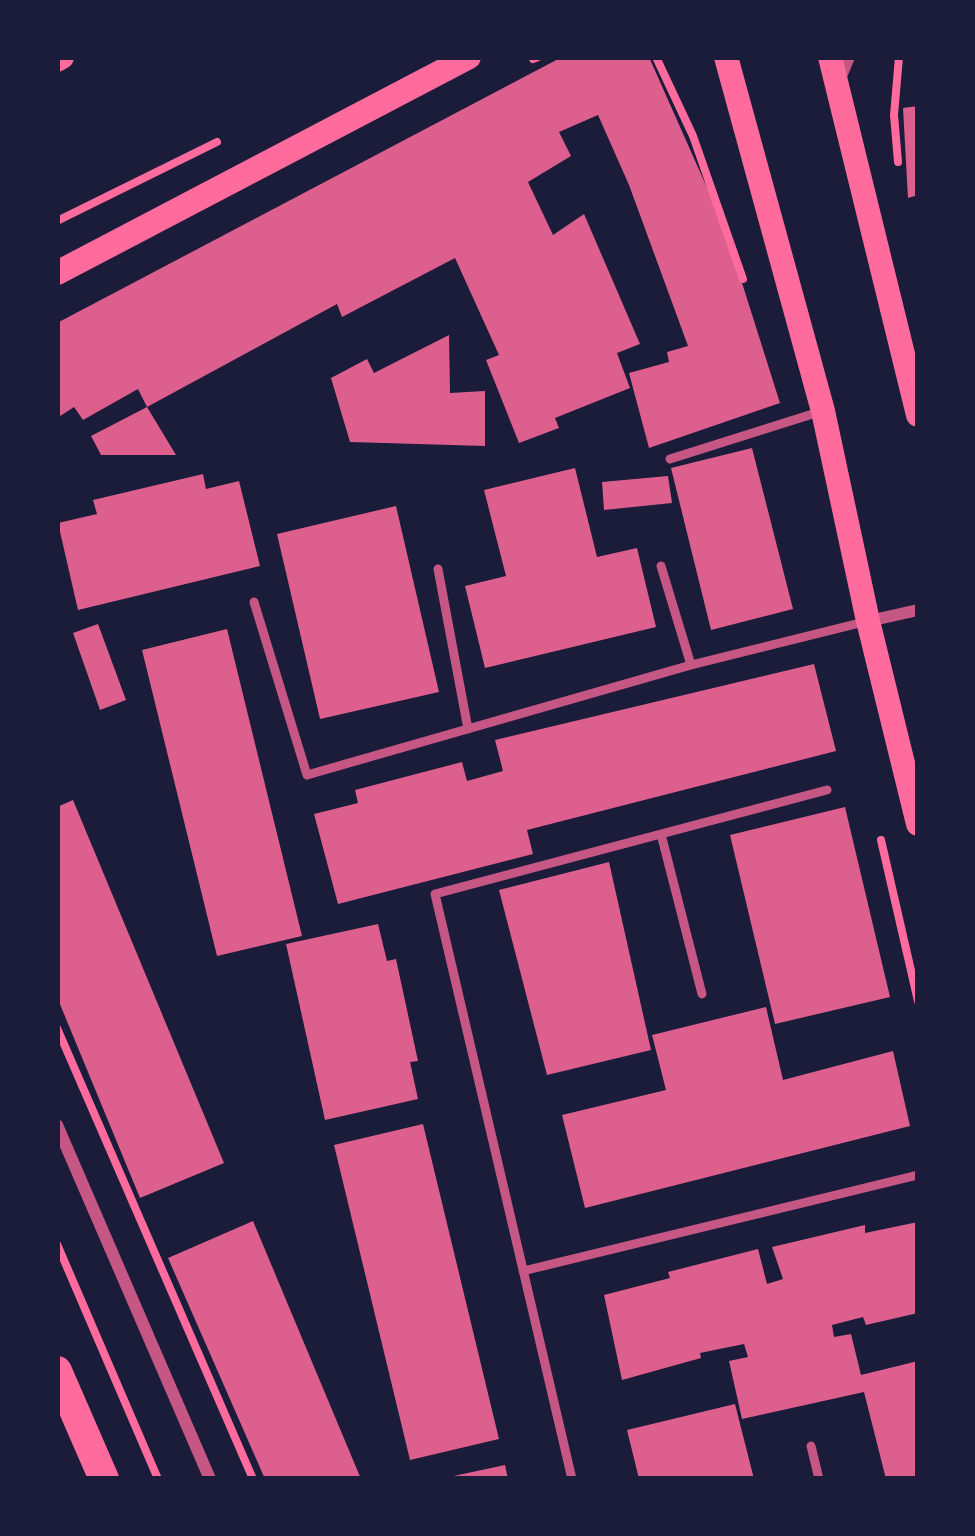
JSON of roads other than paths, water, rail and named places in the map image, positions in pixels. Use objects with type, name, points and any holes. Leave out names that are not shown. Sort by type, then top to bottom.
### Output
[{"type":"main road","points":[[57,273],[470,57]]},
{"type":"main road","points":[[725,57],[824,411],[868,621],[918,824]]},
{"type":"main road","points":[[830,57],[918,415]]},
{"type":"main road","points":[[57,1371],[104,1479]]},
{"type":"street","points":[[837,88],[849,57]]},
{"type":"street","points":[[868,621],[918,610]]},
{"type":"street","points":[[57,1125],[210,1479]]},
{"type":"lane","points":[[670,459],[824,411]]},
{"type":"lane","points":[[661,566],[691,665]]},
{"type":"lane","points":[[438,568],[468,729]]},
{"type":"lane","points":[[254,602],[308,775],[691,665],[868,621]]},
{"type":"lane","points":[[572,1479],[435,894],[827,790]]},
{"type":"lane","points":[[661,834],[702,994]]},
{"type":"lane","points":[[523,1271],[918,1175]]},
{"type":"lane","points":[[811,1446],[819,1479]]}]
